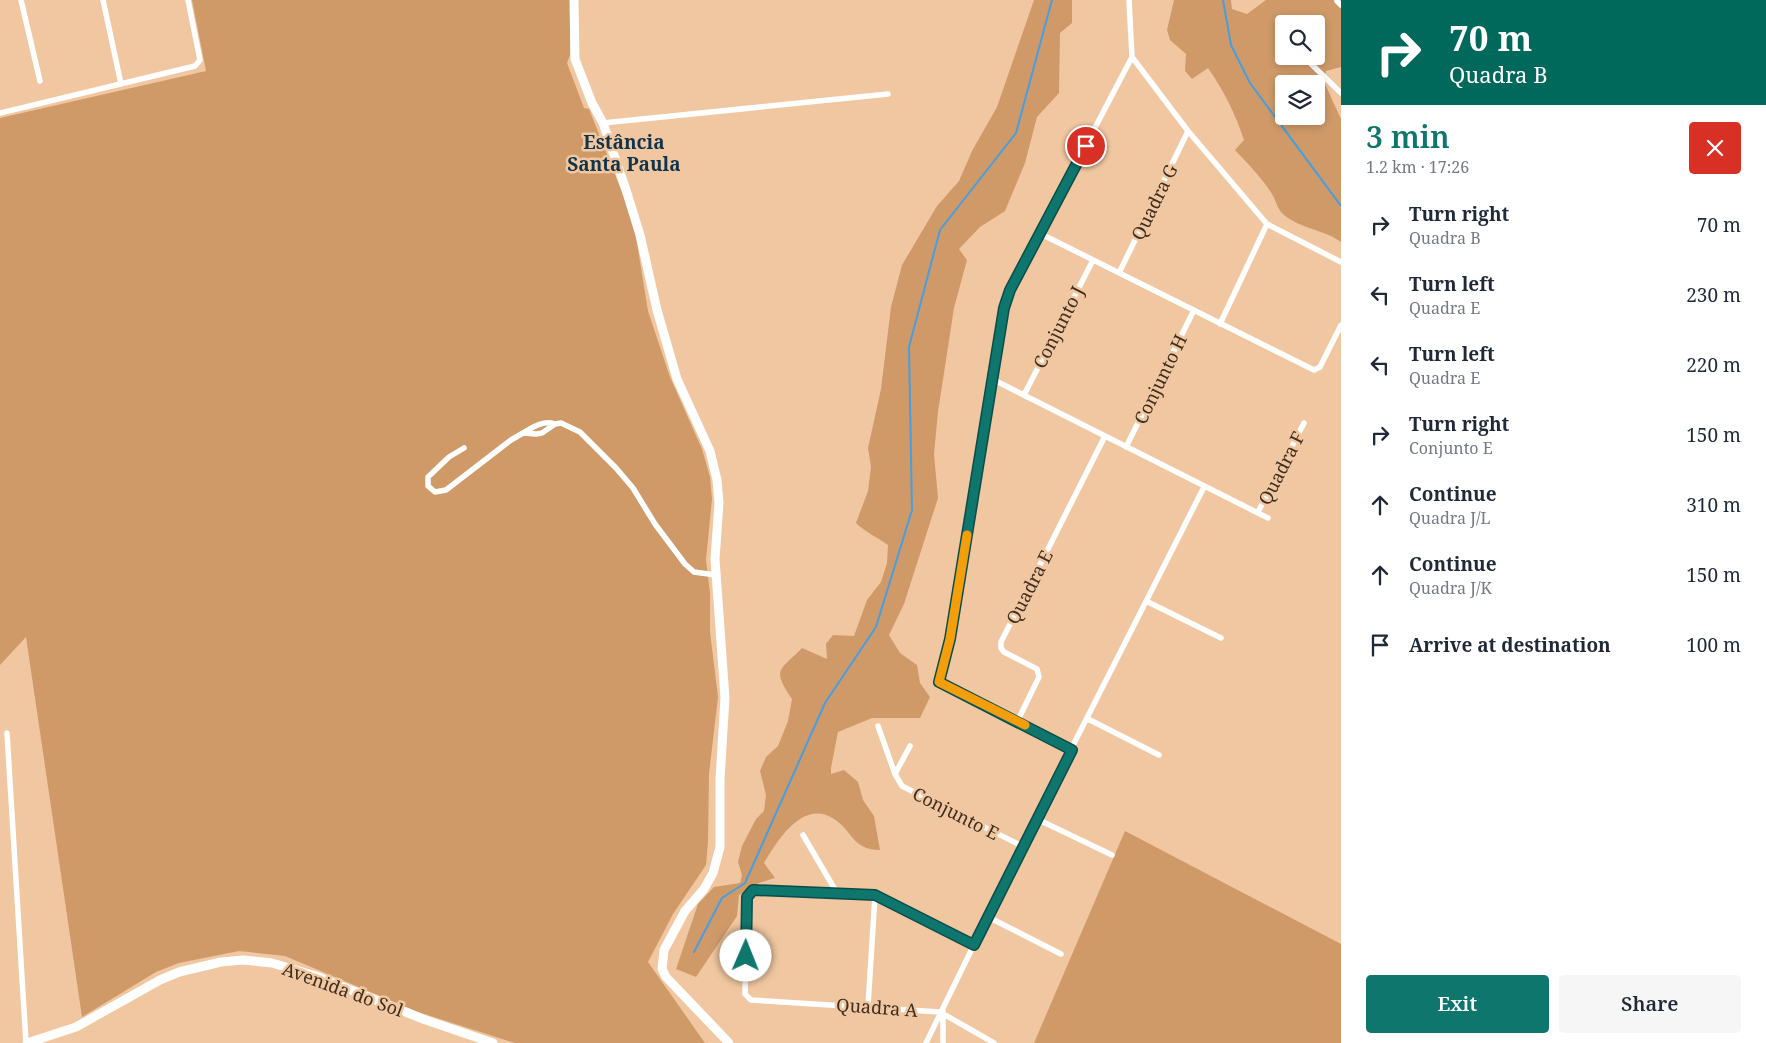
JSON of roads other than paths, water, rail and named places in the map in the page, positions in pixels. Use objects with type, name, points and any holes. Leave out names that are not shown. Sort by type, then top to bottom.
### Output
[{"type":"street","points":[[21,0],[40,81]]},
{"type":"street","points":[[103,0],[121,84]]},
{"type":"street","points":[[0,113],[195,66],[198,64],[199,55],[188,0]]},
{"type":"street","points":[[574,0],[575,59],[592,103],[603,123],[640,235],[657,310],[677,379],[702,432],[717,480],[716,575],[725,698],[720,779],[720,847],[713,873],[704,889],[685,911],[664,950],[661,960],[662,969],[666,977],[716,1032],[729,1043]]},
{"type":"street","points":[[1072,750],[939,682],[950,639],[1004,308],[1010,290],[1132,57],[1129,0]]},
{"type":"street","points":[[1337,1],[1341,5]]},
{"type":"street","points":[[1132,57],[1188,131],[1267,224],[1341,262]]},
{"type":"street","points":[[1312,65],[1341,93]]},
{"type":"street","points":[[603,123],[888,94]]},
{"type":"street","name":"Quadra G","points":[[1119,273],[1188,131]]},
{"type":"street","points":[[1220,324],[1267,224]]},
{"type":"street","points":[[1041,234],[1314,370],[1320,367],[1341,325]]},
{"type":"street","name":"Conjunto J","points":[[1024,395],[1093,260]]},
{"type":"street","name":"Conjunto H","points":[[1126,448],[1194,310]]},
{"type":"street","points":[[992,379],[1204,488],[1268,518]]},
{"type":"street","points":[[464,448],[449,457],[428,477],[428,486],[435,492],[446,490],[511,440],[540,423],[549,422],[555,424]]},
{"type":"street","points":[[523,433],[542,433],[555,424],[561,423],[580,432],[633,488],[655,524],[685,564],[694,572],[716,575]]},
{"type":"street","name":"Quadra F","points":[[1258,512],[1304,423]]},
{"type":"street","name":"Quadra E","points":[[1017,722],[1040,673],[1037,669],[1004,652],[1001,648],[1001,642],[1105,436]]},
{"type":"street","points":[[926,1043],[1022,846],[1204,488]]},
{"type":"street","points":[[1146,601],[1221,638]]},
{"type":"street","points":[[1088,719],[1159,755]]},
{"type":"street","points":[[878,726],[895,774]]},
{"type":"street","points":[[7,734],[26,1043]]},
{"type":"street","points":[[895,774],[910,746]]},
{"type":"street","name":"Conjunto E","points":[[895,774],[902,786],[1022,846]]},
{"type":"street","points":[[1037,819],[1112,855]]},
{"type":"street","points":[[803,834],[837,893],[875,895],[974,945]]},
{"type":"street","name":"Quadra A","points":[[837,893],[753,890],[748,893],[745,994],[751,1000],[942,1011],[994,1043]]},
{"type":"street","points":[[868,1006],[875,895]]},
{"type":"street","points":[[988,917],[1061,954]]},
{"type":"street","name":"Avenida do Sol","points":[[26,1043],[76,1027],[160,980],[180,972],[221,962],[243,960],[272,963],[316,976],[414,1015],[493,1043]]},
{"type":"street","points":[[942,1011],[943,1043]]},
{"type":"street","points":[[716,1032],[719,1043]]},
{"type":"waterway","points":[[694,952],[722,898],[745,883],[825,703],[876,627],[912,510],[909,347],[940,230],[1016,133],[1052,0]]},
{"type":"waterway","points":[[1223,0],[1231,45],[1250,83],[1341,206]]},
{"type":"district","name":"Estância Santa Paula","points":[[624,153]]}]
